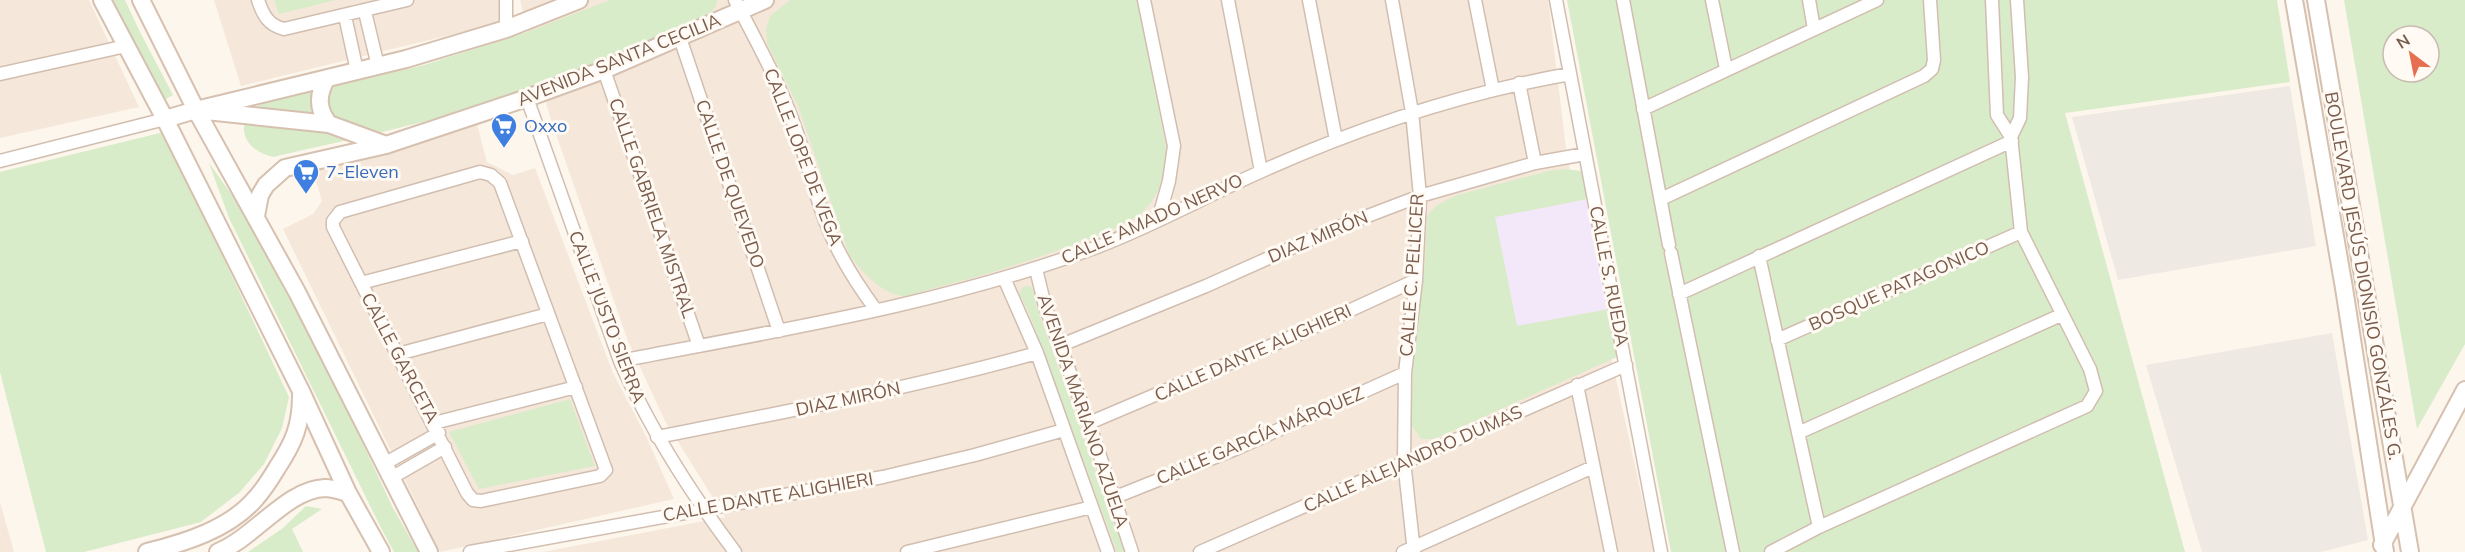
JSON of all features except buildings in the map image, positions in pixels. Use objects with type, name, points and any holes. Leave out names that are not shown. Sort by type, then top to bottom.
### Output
[{"type":"street","points":[[102,0],[165,119],[302,392],[348,493],[381,552]]},
{"type":"street","points":[[141,0],[195,110],[256,216],[429,552]]},
{"type":"street","points":[[258,0],[267,20],[274,27],[284,29],[365,12],[407,0]]},
{"type":"street","points":[[506,0],[506,29]]},
{"type":"street","points":[[0,161],[195,110],[378,66],[506,29],[579,0]]},
{"type":"street","name":"AVENIDA SANTA CECILIA","points":[[256,216],[260,195],[266,185],[285,168],[386,145],[527,98],[604,70],[680,38],[738,6],[765,0]]},
{"type":"street","points":[[1144,0],[1174,146],[1169,181],[1158,219]]},
{"type":"street","points":[[1228,0],[1261,171]]},
{"type":"street","points":[[1309,0],[1336,140]]},
{"type":"street","name":"CALLE C. PELLICER","points":[[1392,0],[1412,112],[1420,196],[1416,280],[1405,373],[1404,461],[1410,551]]},
{"type":"street","points":[[1475,0],[1493,90]]},
{"type":"street","name":"CALLE S. RUEDA","points":[[1556,0],[1661,552]]},
{"type":"street","points":[[1623,0],[1670,249],[1733,552]]},
{"type":"street","points":[[1712,0],[1726,69]]},
{"type":"street","points":[[1809,0],[1814,29]]},
{"type":"street","points":[[1644,109],[1877,0]]},
{"type":"street","points":[[1661,199],[1924,76],[1932,69],[1934,60],[1930,0]]},
{"type":"street","points":[[1771,552],[1819,527],[2087,406],[2096,390],[2090,369],[2021,232],[2011,139],[1997,114],[1992,0]]},
{"type":"street","points":[[1679,294],[2011,139],[2020,118],[2022,77],[2017,0]]},
{"type":"street","name":"BOULEVARD JESÚS DIONISIO GONZÁLES G.","points":[[2294,0],[2344,288],[2382,549]]},
{"type":"street","name":"BOULEVARD JESÚS DIONISIO GONZÁLES G.","points":[[2316,0],[2410,552]]},
{"type":"street","name":"CALLE LOPE DE VEGA","points":[[738,6],[766,60],[792,119],[837,249],[850,273],[876,310]]},
{"type":"street","points":[[365,12],[378,66]]},
{"type":"street","points":[[345,16],[357,71]]},
{"type":"street","name":"CALLE DE QUEVEDO","points":[[680,38],[779,330]]},
{"type":"street","points":[[0,74],[126,46]]},
{"type":"street","name":"CALLE GABRIELA MISTRAL","points":[[604,70],[699,346]]},
{"type":"street","name":"CALLE AMADO NERVO","points":[[620,361],[876,310],[1036,269],[1100,246],[1261,171],[1412,112],[1519,83],[1570,75]]},
{"type":"street","points":[[327,78],[319,96],[319,107],[329,124]]},
{"type":"street","points":[[1519,83],[1535,163]]},
{"type":"street","name":"CALLE JUSTO SIERRA","points":[[527,98],[620,361],[637,400],[657,437],[703,509],[735,552]]},
{"type":"street","points":[[195,110],[329,124],[386,145]]},
{"type":"street","name":"DIAZ MIRÓN","points":[[1059,346],[1206,286],[1336,228],[1420,196],[1535,163],[1585,154]]},
{"type":"street","name":"CALLE GARCETA","points":[[522,241],[500,183],[486,173],[474,174],[340,212],[333,227],[473,500],[481,501],[600,477],[606,470],[576,387]]},
{"type":"street","name":"BOSQUE PATAGONICO","points":[[1777,340],[2021,232]]},
{"type":"street","points":[[361,283],[522,241],[576,387],[436,428],[388,471]]},
{"type":"street","points":[[1759,256],[1819,527]]},
{"type":"street","name":"AVENIDA MARIANO AZUELA","points":[[1036,269],[1045,306],[1089,423],[1132,552]]},
{"type":"street","name":"AVENIDA MARIANO AZUELA","points":[[1004,278],[1037,353],[1108,552]]},
{"type":"street","name":"CALLE DANTE ALIGHIERI","points":[[1089,423],[1303,332],[1416,280]]},
{"type":"street","points":[[398,354],[548,314]]},
{"type":"street","points":[[1798,433],[2061,315]]},
{"type":"street","name":"DIAZ MIRÓN","points":[[657,437],[848,401],[943,379],[1037,353]]},
{"type":"street","name":"CALLE ALEJANDRO DUMAS","points":[[1200,552],[1626,365]]},
{"type":"street","name":"CALLE GARCÍA MÁRQUEZ","points":[[1113,498],[1238,448],[1405,373]]},
{"type":"street","points":[[1577,385],[1607,550]]},
{"type":"street","points":[[2382,549],[2465,390]]},
{"type":"street","points":[[147,552],[196,538],[234,517],[255,499],[287,454],[301,421],[302,392]]},
{"type":"street","name":"CALLE DANTE ALIGHIERI","points":[[470,552],[883,477],[975,455],[1064,430]]},
{"type":"street","points":[[388,471],[445,447]]},
{"type":"street","points":[[1410,551],[1593,467]]},
{"type":"street","points":[[218,552],[248,536],[289,503],[309,491],[326,488],[348,493]]},
{"type":"street","points":[[907,552],[1092,507]]},
{"type":"street","points":[[234,517],[248,536]]},
{"type":"shaded area","points":[[0,0],[89,0],[139,107],[0,138]]},
{"type":"shaded area","points":[[214,0],[499,0],[499,23],[241,86]]},
{"type":"shaded area","points":[[520,0],[1548,0],[1567,156],[1654,552],[543,552],[725,517],[665,421],[628,341],[549,114]]},
{"type":"shaded area","points":[[2290,86],[2316,246],[2118,280],[2072,117]]},
{"type":"shaded area","points":[[477,124],[487,162],[513,175],[535,168],[613,373],[647,438],[674,499],[440,552],[283,229],[313,214],[322,201],[313,171]]},
{"type":"shaded area","points":[[1588,199],[1609,309],[1517,326],[1495,217]]},
{"type":"shaded area","points":[[2332,333],[2368,540],[2321,552],[2202,552],[2146,365]]},
{"type":"shaded area","points":[[0,502],[14,552],[0,552]]},
{"type":"green space","points":[[113,0],[125,0],[173,95],[164,100]]},
{"type":"green space","points":[[274,0],[336,0],[279,14]]},
{"type":"green space","points":[[610,0],[717,0],[716,6],[708,16],[677,30],[552,81],[456,113],[273,157],[252,147],[245,134],[244,127],[250,112],[265,102],[424,65],[530,31]]},
{"type":"green space","points":[[790,0],[1138,0],[1166,148],[1165,166],[1157,193],[1147,208],[1133,219],[1060,250],[986,274],[909,295],[903,296],[887,291],[873,281],[849,255],[798,106],[767,43],[766,29],[770,16]]},
{"type":"green space","points":[[1567,0],[2277,0],[2290,82],[2065,113],[2185,552],[1671,552]]},
{"type":"green space","points":[[2344,0],[2465,0],[2465,344],[2417,429]]},
{"type":"green space","points":[[164,132],[289,397],[282,428],[264,464],[240,492],[201,522],[84,552],[46,552],[0,372],[0,172]]},
{"type":"green space","points":[[209,163],[244,212],[340,395],[392,506],[418,552],[394,552],[380,526],[229,218]]},
{"type":"green space","points":[[1565,169],[1581,171],[1588,199],[1495,217],[1517,326],[1609,309],[1617,357],[1434,439],[1421,439],[1412,426],[1412,400],[1413,364],[1425,264],[1427,217],[1436,206],[1458,195],[1548,171]]},
{"type":"green space","points":[[1030,286],[1033,289],[1037,308],[1125,552],[1117,552],[1029,313],[1019,293],[1023,287]]},
{"type":"green space","points":[[570,399],[595,466],[479,489],[449,432]]},
{"type":"green space","points":[[306,506],[322,509],[292,529],[303,552],[248,552],[283,528]]},
{"type":"place","name":"Oxxo","points":[[504,149]]},
{"type":"place","name":"7-Eleven","points":[[306,195]]}]
